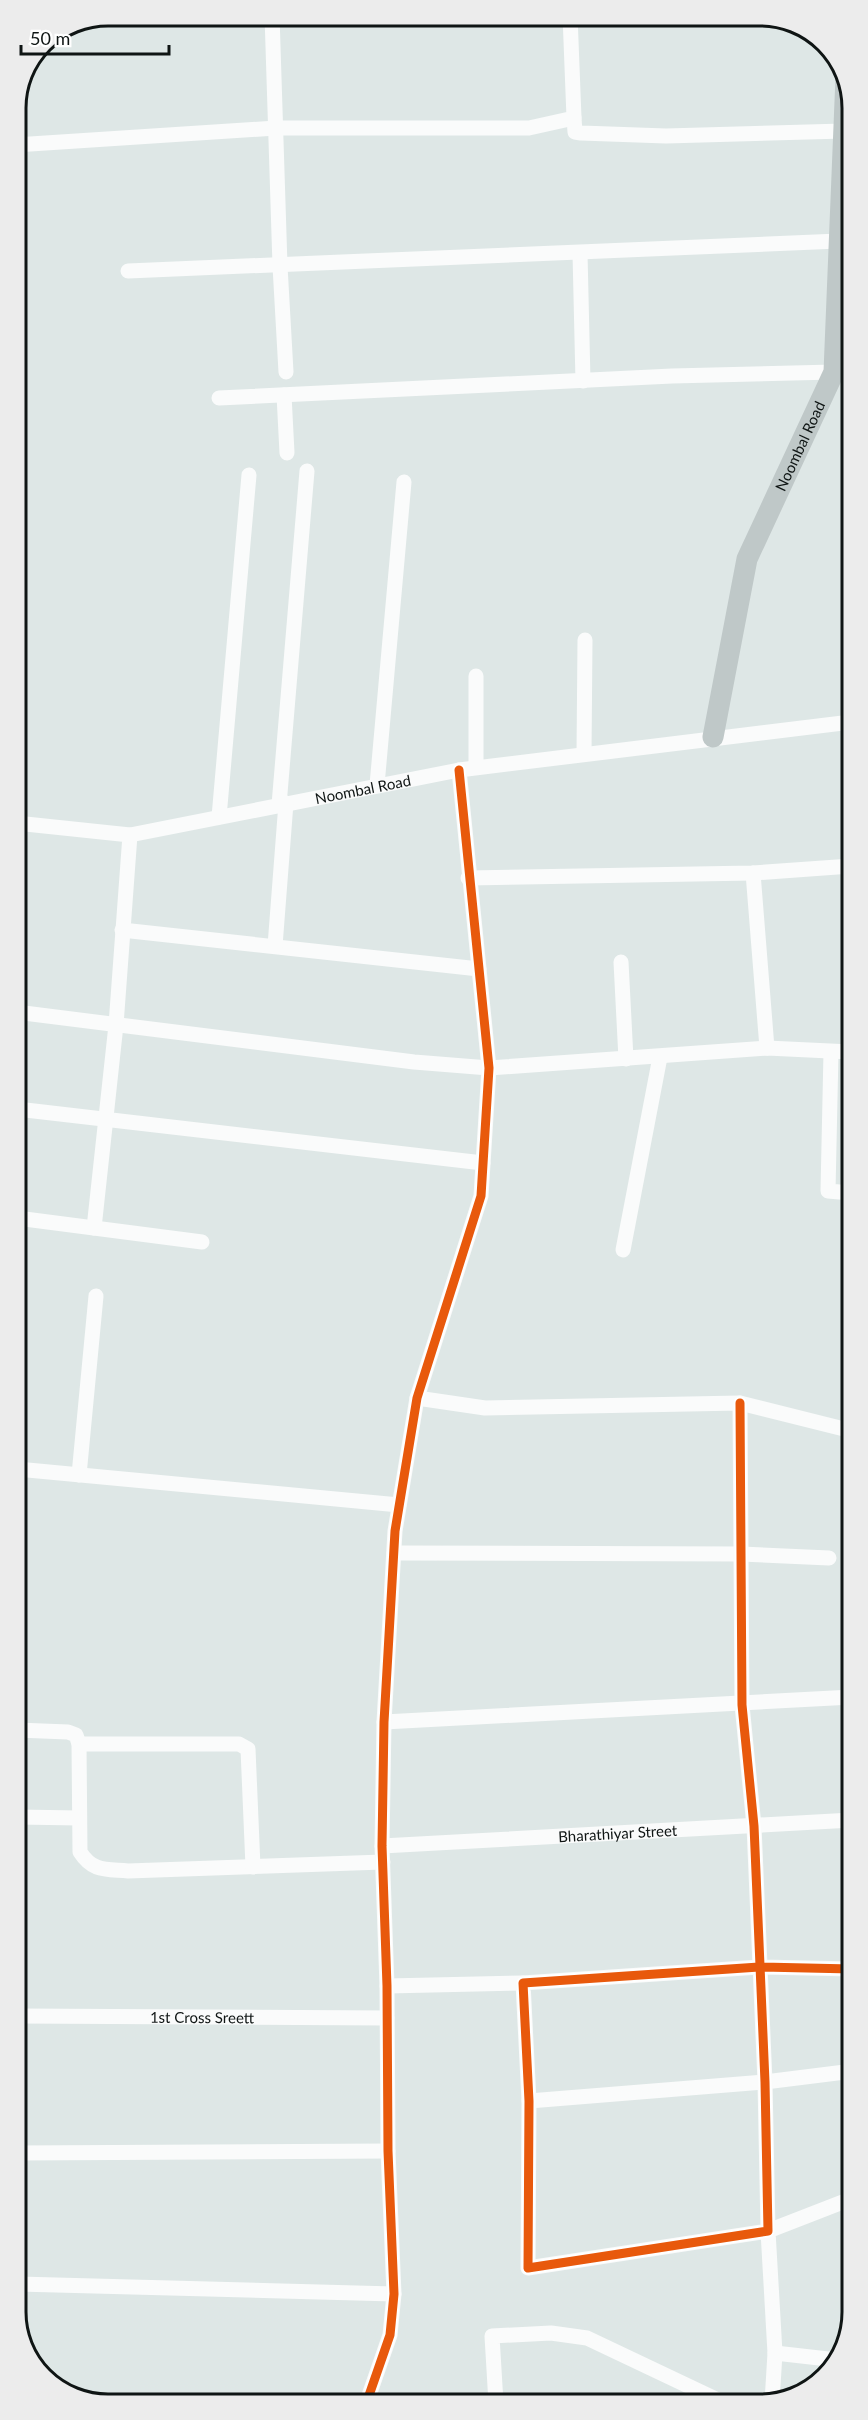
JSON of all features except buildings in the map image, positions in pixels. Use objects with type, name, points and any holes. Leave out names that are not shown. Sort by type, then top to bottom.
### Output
[{"type":"street","points":[[272,26],[279,266],[286,372]]},
{"type":"street","points":[[570,26],[576,132],[666,136],[842,131]]},
{"type":"street","points":[[26,144],[276,128],[529,128],[574,118]]},
{"type":"street","name":"Noombal Road","points":[[713,737],[747,559],[834,372],[842,349],[839,241],[842,228]]},
{"type":"street","points":[[128,271],[839,241]]},
{"type":"street","points":[[580,253],[583,381]]},
{"type":"street","points":[[219,398],[834,372]]},
{"type":"street","points":[[284,395],[287,453]]},
{"type":"street","points":[[274,946],[307,471]]},
{"type":"street","points":[[219,817],[249,475]]},
{"type":"street","points":[[377,785],[404,482]]},
{"type":"street","points":[[584,753],[585,640]]},
{"type":"street","points":[[476,676],[476,767]]},
{"type":"street","name":"Noombal Road","points":[[26,824],[130,835],[476,767],[842,723]]},
{"type":"street","points":[[369,2394],[390,2335],[394,2294],[388,2151],[387,1986],[382,1846],[384,1722],[394,1552],[399,1505],[417,1398],[481,1196],[489,1068],[468,878],[459,770]]},
{"type":"street","points":[[94,1228],[116,1025],[130,835]]},
{"type":"street","points":[[468,878],[753,873],[842,867]]},
{"type":"street","points":[[753,873],[767,1048]]},
{"type":"street","points":[[122,930],[479,969]]},
{"type":"street","points":[[621,962],[626,1059]]},
{"type":"street","points":[[26,1013],[414,1062],[489,1068],[767,1048],[842,1052]]},
{"type":"street","points":[[831,1052],[828,1191],[842,1192]]},
{"type":"street","points":[[623,1250],[660,1056]]},
{"type":"street","points":[[26,1110],[483,1163]]},
{"type":"street","points":[[26,1219],[202,1242]]},
{"type":"street","points":[[79,1475],[96,1296]]},
{"type":"street","points":[[417,1398],[485,1408],[740,1403],[842,1428]]},
{"type":"street","points":[[740,1403],[742,1705],[754,1826],[765,2082],[768,2231],[775,2353],[773,2394]]},
{"type":"street","points":[[26,1470],[399,1505]]},
{"type":"street","points":[[394,1552],[741,1554],[829,1558]]},
{"type":"street","points":[[384,1722],[742,1705],[842,1698]]},
{"type":"street","points":[[26,1730],[68,1732],[76,1735],[79,1744],[80,1852],[88,1864],[96,1868],[128,1871],[383,1862]]},
{"type":"street","points":[[79,1744],[239,1744],[248,1749],[253,1867]]},
{"type":"street","points":[[26,1817],[80,1818]]},
{"type":"street","name":"Bharathiyar Street","points":[[382,1846],[842,1821]]},
{"type":"street","points":[[387,1986],[523,1983],[759,1967],[842,1969]]},
{"type":"street","points":[[523,1983],[529,2100],[528,2268],[768,2231],[842,2202]]},
{"type":"street","name":"1st Cross Sreett","points":[[26,2016],[387,2019]]},
{"type":"street","points":[[529,2100],[765,2082],[842,2072]]},
{"type":"street","points":[[26,2153],[388,2151]]},
{"type":"street","points":[[26,2284],[394,2294]]},
{"type":"street","points":[[495,2394],[492,2336],[550,2333],[587,2338],[705,2394]]},
{"type":"street","points":[[775,2353],[828,2359]]},
{"type":"cycle path","points":[[369,2394],[390,2335],[394,2294],[388,2151],[387,1986],[382,1846],[384,1722],[395,1531],[417,1398],[481,1196],[489,1068],[459,770]]},
{"type":"cycle path","points":[[740,1403],[742,1705],[754,1826],[760,1967]]},
{"type":"cycle path","points":[[760,1967],[768,2231],[528,2268],[529,2101],[523,1983],[760,1967]]},
{"type":"cycle path","points":[[760,1967],[842,1969]]}]
